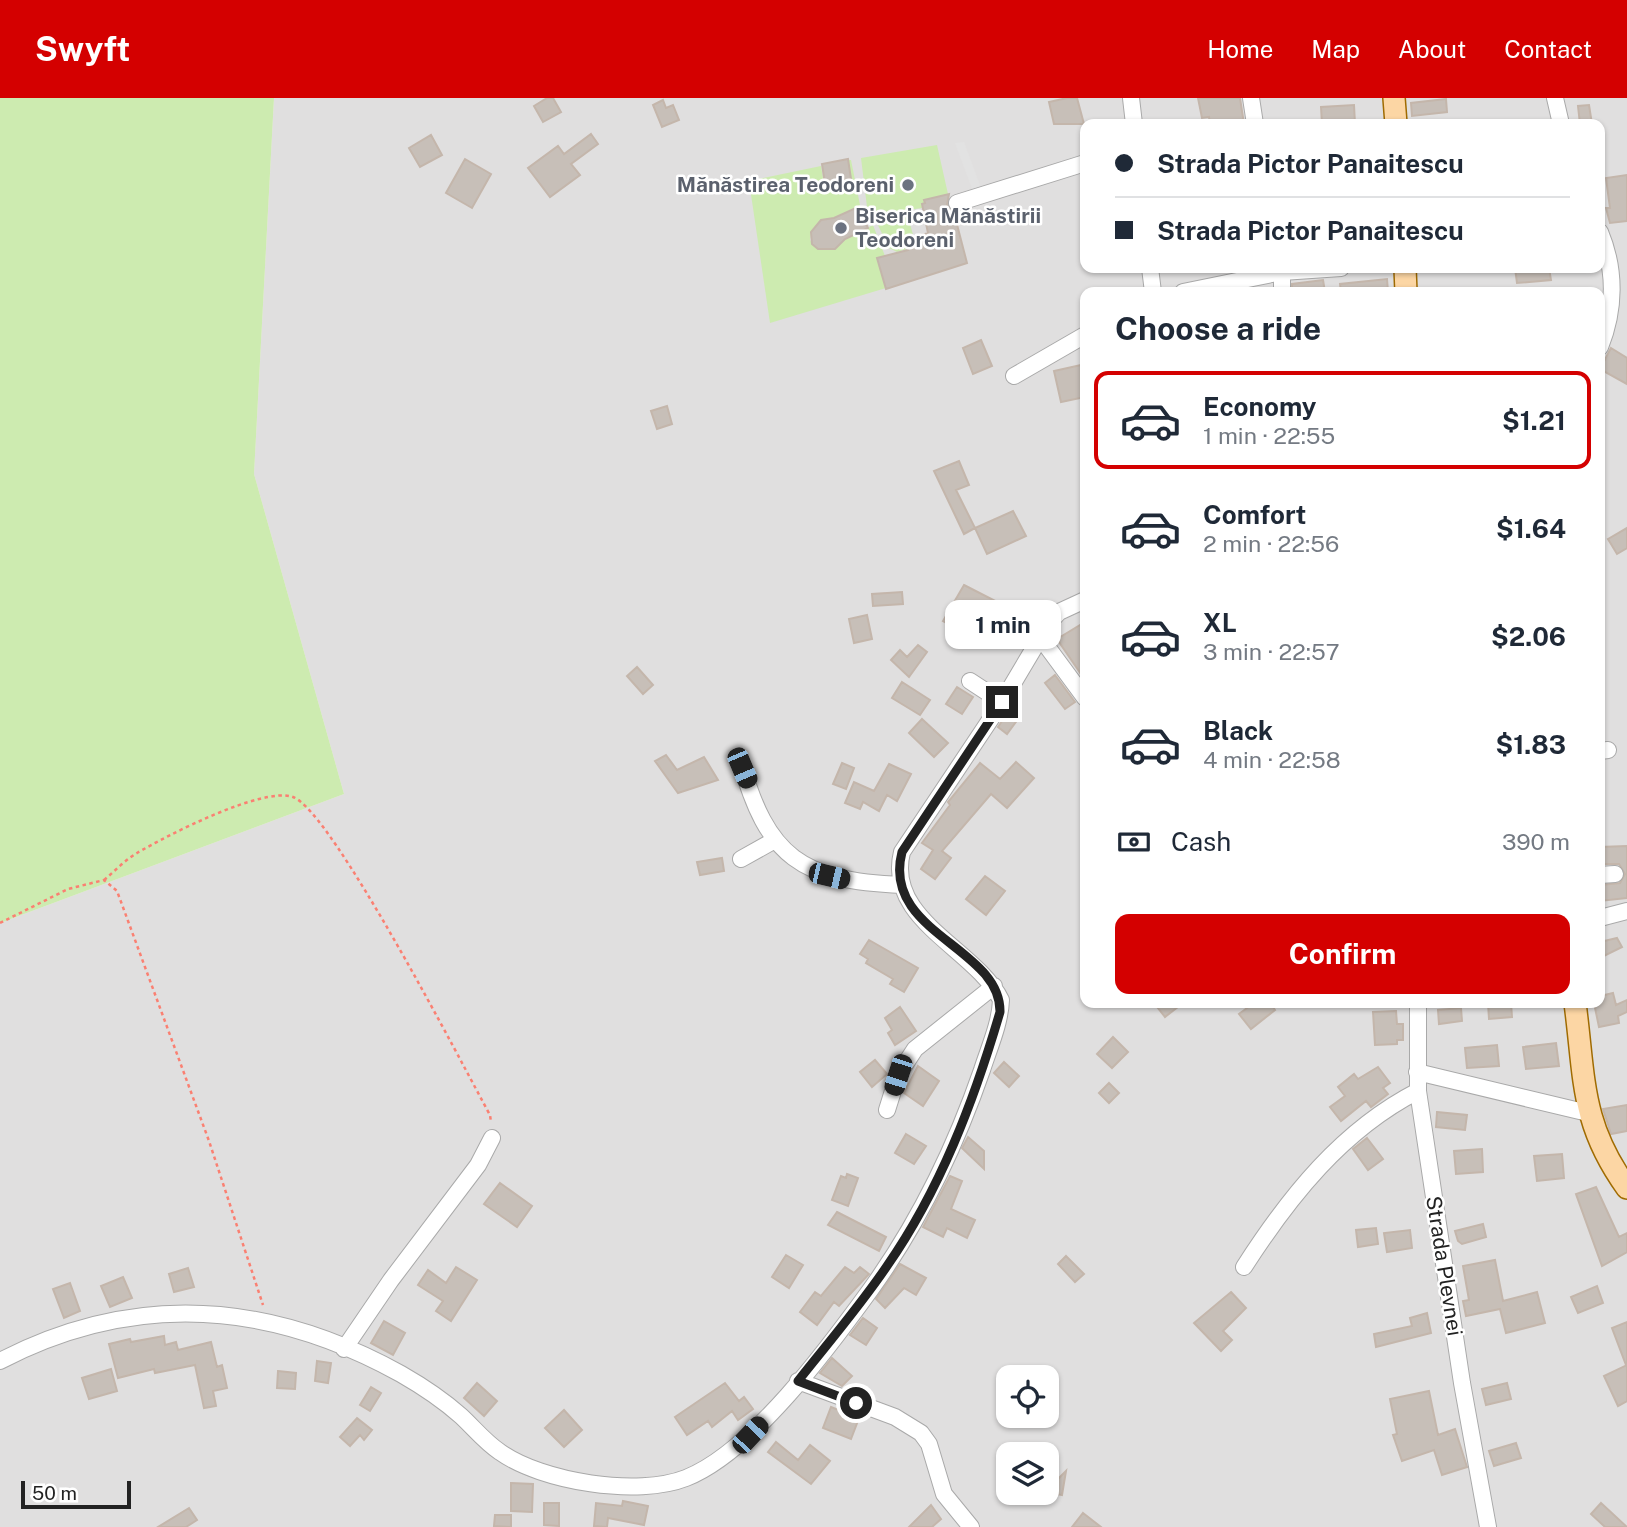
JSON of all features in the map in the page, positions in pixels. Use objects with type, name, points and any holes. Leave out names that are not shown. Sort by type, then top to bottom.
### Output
[{"type":"main road","points":[[1394,98],[1396,119]]},
{"type":"main road","points":[[1576,1008],[1588,1113],[1604,1154],[1627,1188]]},
{"type":"street","points":[[1131,98],[1133,119]]},
{"type":"street","points":[[1251,98],[1254,119]]},
{"type":"street","points":[[1555,98],[1560,119]]},
{"type":"street","points":[[957,203],[1080,165]]},
{"type":"street","points":[[1605,257],[1613,295],[1605,335]]},
{"type":"street","points":[[1206,287],[1268,273]]},
{"type":"street","points":[[1014,376],[1080,338]]},
{"type":"street","points":[[0,1361],[60,1335],[153,1313],[200,1312],[268,1322],[344,1349],[421,1387],[461,1416],[500,1452],[518,1463],[574,1479],[619,1487],[664,1485],[688,1477],[708,1466],[750,1435],[798,1381],[889,1264],[935,1184],[974,1094],[998,1020],[1001,1000],[994,986],[978,968],[931,929],[906,897],[898,870],[902,852],[1002,702],[1040,637],[1059,612],[1080,602]]},
{"type":"street","points":[[1040,637],[1080,691]]},
{"type":"street","points":[[970,681],[1002,702]]},
{"type":"street","points":[[740,759],[775,840],[789,857],[813,872],[846,880],[902,885]]},
{"type":"street","points":[[741,859],[775,840]]},
{"type":"street","points":[[1605,917],[1627,911]]},
{"type":"street","points":[[887,1110],[898,1075],[915,1049],[994,986]]},
{"type":"street","name":"Strada Plevnei","points":[[1418,1008],[1418,1091],[1462,1382],[1488,1527]]},
{"type":"street","points":[[1417,1072],[1588,1113]]},
{"type":"street","points":[[1244,1267],[1288,1201],[1311,1176],[1369,1123],[1418,1091]]},
{"type":"street","points":[[344,1349],[391,1280],[478,1164],[492,1138]]},
{"type":"street","points":[[798,1381],[895,1417],[921,1433],[929,1444],[944,1494],[971,1527]]},
{"type":"path","points":[[0,923],[68,889],[104,880],[136,854],[244,802],[275,793],[296,797],[324,828],[393,937],[490,1115],[492,1138]]},
{"type":"path","points":[[104,880],[117,891],[124,903],[209,1141],[268,1322]]},
{"type":"shaded area","points":[[274,98],[1627,98],[1627,1527],[0,1527],[0,923],[344,794],[254,474]]},
{"type":"shaded area","points":[[964,142],[981,188],[973,191],[955,143]]},
{"type":"green space","points":[[0,98],[274,98],[254,474],[344,794],[0,923]]},
{"type":"green space","points":[[937,145],[948,194],[925,200],[922,208],[874,215],[871,208],[867,207],[861,158]]},
{"type":"green space","points":[[847,160],[851,160],[860,205],[833,219],[821,220],[811,232],[810,240],[818,249],[835,249],[844,240],[873,225],[885,256],[877,259],[886,288],[770,323],[749,181],[821,166],[824,184],[850,179]]},
{"type":"green space","points":[[908,217],[914,238],[905,241],[907,249],[897,252],[889,248],[876,221]]},
{"type":"building","points":[[547,98],[553,98],[561,112],[543,122],[534,106]]},
{"type":"building","points":[[1077,98],[1083,119],[1080,119],[1080,124],[1054,124],[1049,102]]},
{"type":"building","points":[[1198,98],[1240,98],[1243,119],[1202,118]]},
{"type":"building","points":[[1446,99],[1447,112],[1412,116],[1411,103]]},
{"type":"building","points":[[663,100],[666,108],[673,105],[679,120],[662,127],[653,105]]},
{"type":"building","points":[[1354,105],[1355,119],[1322,119],[1321,107]]},
{"type":"building","points":[[1589,105],[1591,119],[1579,119],[1578,106]]},
{"type":"building","points":[[591,134],[598,144],[571,164],[580,175],[550,197],[528,168],[558,146],[564,154]]},
{"type":"building","points":[[431,135],[442,155],[420,167],[409,148]]},
{"type":"building","points":[[465,159],[491,174],[472,208],[446,193]]},
{"type":"building","points":[[848,159],[851,179],[825,184],[822,164]]},
{"type":"building","points":[[1627,175],[1627,221],[1610,223],[1606,208],[1610,208],[1606,178]]},
{"type":"building","points":[[949,194],[947,205],[954,213],[967,263],[886,289],[877,258],[908,250],[904,241],[928,233],[922,204],[925,203],[924,200]]},
{"type":"building","name":"Biserica Mănăstirii Teodoreni","points":[[858,207],[868,228],[845,239],[835,249],[818,249],[812,244],[811,232],[821,220],[834,218]]},
{"type":"building","points":[[1516,273],[1550,273],[1551,280],[1517,283]]},
{"type":"building","points":[[1387,279],[1388,287],[1340,287],[1340,284]]},
{"type":"building","points":[[1323,280],[1324,287],[1292,287],[1292,284]]},
{"type":"building","points":[[981,340],[992,366],[973,374],[963,348]]},
{"type":"building","points":[[1611,348],[1627,358],[1627,384],[1605,372],[1605,359]]},
{"type":"building","points":[[1080,365],[1080,398],[1061,402],[1054,371]]},
{"type":"building","points":[[667,406],[672,424],[657,429],[651,411]]},
{"type":"building","points":[[959,461],[969,485],[956,490],[975,528],[964,534],[934,471]]},
{"type":"building","points":[[1013,511],[1026,536],[987,554],[975,528]]},
{"type":"building","points":[[1627,528],[1627,548],[1617,554],[1608,539]]},
{"type":"building","points":[[964,585],[1017,612],[1007,630],[973,613],[962,631],[943,621]]},
{"type":"building","points":[[902,592],[903,604],[873,606],[872,594]]},
{"type":"building","points":[[867,615],[872,639],[854,643],[849,619]]},
{"type":"building","points":[[1080,625],[1080,673],[1057,639]]},
{"type":"building","points":[[918,645],[927,652],[909,677],[891,660],[900,650],[907,657]]},
{"type":"building","points":[[637,667],[653,685],[643,694],[627,676]]},
{"type":"building","points":[[1055,675],[1075,702],[1065,709],[1045,683]]},
{"type":"building","points":[[902,682],[930,700],[920,715],[892,698]]},
{"type":"building","points":[[957,687],[973,697],[962,714],[946,704]]},
{"type":"building","points":[[1009,711],[1018,719],[1007,734],[998,727]]},
{"type":"building","points":[[922,719],[948,743],[934,757],[909,733]]},
{"type":"building","points":[[666,755],[677,770],[704,757],[718,780],[678,793],[655,761]]},
{"type":"building","points":[[1016,762],[1034,778],[1007,808],[991,794],[942,851],[951,858],[935,879],[921,869],[933,850],[922,843],[950,805],[948,802],[980,763],[1000,779]]},
{"type":"building","points":[[842,763],[854,768],[846,789],[833,784]]},
{"type":"building","points":[[889,764],[911,774],[897,801],[887,795],[879,811],[863,802],[860,809],[845,803],[854,782],[874,791]]},
{"type":"building","points":[[1627,846],[1627,898],[1605,900],[1605,884],[1620,883],[1625,874],[1619,864],[1605,864],[1605,847]]},
{"type":"building","points":[[722,858],[724,871],[700,875],[697,862]]},
{"type":"building","points":[[985,876],[1005,891],[986,915],[966,899]]},
{"type":"building","points":[[1617,938],[1622,947],[1605,956],[1605,941]]},
{"type":"building","points":[[869,940],[918,968],[904,992],[890,984],[893,979],[866,963],[868,959],[860,954]]},
{"type":"building","points":[[1613,993],[1616,1005],[1627,1000],[1627,1012],[1618,1016],[1619,1023],[1599,1027],[1595,1008],[1605,1008],[1605,995]]},
{"type":"building","points":[[900,1007],[916,1031],[895,1045],[888,1033],[892,1030],[885,1018]]},
{"type":"building","points":[[1158,1008],[1177,1008],[1165,1017]]},
{"type":"building","points":[[1247,1008],[1275,1010],[1251,1029],[1239,1014]]},
{"type":"building","points":[[1461,1008],[1462,1021],[1439,1024],[1438,1010]]},
{"type":"building","points":[[1488,1008],[1511,1008],[1512,1017],[1489,1019]]},
{"type":"building","points":[[1396,1011],[1397,1024],[1403,1024],[1403,1040],[1397,1040],[1397,1044],[1375,1045],[1373,1012]]},
{"type":"building","points":[[1113,1037],[1128,1052],[1112,1068],[1097,1054]]},
{"type":"building","points":[[1556,1043],[1559,1066],[1526,1069],[1523,1047]]},
{"type":"building","points":[[1497,1045],[1499,1066],[1467,1068],[1465,1048]]},
{"type":"building","points":[[875,1060],[887,1074],[872,1087],[860,1072]]},
{"type":"building","points":[[1004,1062],[1019,1076],[1009,1087],[994,1073]]},
{"type":"building","points":[[918,1066],[939,1081],[923,1106],[904,1093]]},
{"type":"building","points":[[1378,1067],[1390,1083],[1383,1088],[1388,1094],[1371,1107],[1366,1101],[1341,1121],[1330,1107],[1345,1096],[1338,1087],[1354,1074],[1358,1079]]},
{"type":"building","points":[[1109,1083],[1119,1093],[1109,1103],[1099,1093]]},
{"type":"building","points":[[1627,1105],[1627,1131],[1611,1134],[1603,1109]]},
{"type":"building","points":[[1437,1112],[1467,1115],[1465,1130],[1436,1127]]},
{"type":"building","points":[[906,1134],[926,1146],[914,1164],[895,1153]]},
{"type":"building","points":[[968,1137],[984,1151],[984,1169],[962,1148]]},
{"type":"building","points":[[1367,1138],[1383,1159],[1368,1170],[1353,1149]]},
{"type":"building","points":[[1482,1149],[1483,1172],[1456,1174],[1454,1151]]},
{"type":"building","points":[[1562,1154],[1564,1178],[1537,1181],[1534,1156]]},
{"type":"building","points":[[847,1174],[858,1178],[848,1206],[832,1200],[841,1176],[846,1178]]},
{"type":"building","points":[[950,1176],[962,1181],[951,1209],[975,1220],[967,1238],[947,1228],[943,1237],[923,1227]]},
{"type":"building","points":[[500,1183],[532,1206],[517,1227],[484,1204]]},
{"type":"building","points":[[1596,1187],[1619,1237],[1627,1233],[1627,1252],[1602,1266],[1576,1194]]},
{"type":"building","points":[[837,1212],[886,1237],[879,1251],[828,1225]]},
{"type":"building","points":[[1483,1224],[1486,1237],[1462,1244],[1458,1241],[1455,1231]]},
{"type":"building","points":[[1376,1228],[1378,1244],[1358,1247],[1356,1230]]},
{"type":"building","points":[[1410,1230],[1412,1248],[1387,1252],[1384,1233]]},
{"type":"building","points":[[786,1255],[803,1265],[789,1288],[772,1277]]},
{"type":"building","points":[[1066,1256],[1084,1274],[1075,1282],[1058,1264]]},
{"type":"building","points":[[1495,1260],[1503,1301],[1537,1292],[1545,1323],[1506,1333],[1500,1309],[1466,1316],[1463,1301],[1469,1300],[1463,1266]]},
{"type":"building","points":[[900,1264],[926,1278],[916,1295],[904,1288],[885,1308],[876,1299]]},
{"type":"building","points":[[456,1267],[477,1280],[451,1321],[436,1311],[443,1301],[418,1285],[428,1270],[446,1283]]},
{"type":"building","points":[[845,1267],[854,1273],[860,1267],[869,1274],[839,1306],[834,1302],[817,1325],[800,1312],[815,1292],[821,1296]]},
{"type":"building","points":[[188,1268],[194,1287],[174,1292],[169,1274]]},
{"type":"building","points":[[123,1277],[132,1298],[110,1307],[101,1286]]},
{"type":"building","points":[[70,1283],[80,1311],[64,1318],[53,1289]]},
{"type":"building","points":[[1597,1286],[1603,1303],[1578,1313],[1571,1297]]},
{"type":"building","points":[[1231,1292],[1246,1308],[1223,1331],[1232,1340],[1221,1351],[1194,1323]]},
{"type":"building","points":[[1427,1313],[1431,1333],[1376,1347],[1374,1334],[1412,1326],[1410,1318]]},
{"type":"building","points":[[863,1318],[877,1328],[866,1345],[850,1335]]},
{"type":"building","points":[[384,1321],[405,1333],[393,1355],[371,1343]]},
{"type":"building","points":[[1627,1322],[1627,1365],[1626,1365],[1612,1328]]},
{"type":"building","points":[[164,1336],[165,1345],[176,1342],[178,1350],[211,1342],[217,1367],[222,1365],[227,1388],[213,1391],[216,1406],[204,1408],[195,1365],[155,1373],[154,1369],[118,1378],[109,1344]]},
{"type":"building","points":[[832,1358],[852,1376],[842,1386],[820,1373]]},
{"type":"building","points":[[317,1361],[331,1363],[328,1383],[315,1381]]},
{"type":"building","points":[[1627,1365],[1627,1401],[1618,1406],[1604,1376]]},
{"type":"building","points":[[111,1369],[117,1391],[89,1399],[82,1378]]},
{"type":"building","points":[[278,1371],[296,1373],[295,1389],[277,1388]]},
{"type":"building","points":[[477,1383],[497,1401],[484,1416],[464,1398]]},
{"type":"building","points":[[725,1383],[739,1401],[744,1397],[753,1409],[738,1420],[732,1411],[712,1427],[708,1421],[687,1435],[675,1417]]},
{"type":"building","points":[[1507,1383],[1511,1399],[1486,1405],[1482,1389]]},
{"type":"building","points":[[371,1387],[381,1393],[370,1411],[360,1405]]},
{"type":"building","points":[[1429,1391],[1438,1435],[1455,1429],[1467,1467],[1442,1475],[1434,1450],[1402,1461],[1393,1435],[1397,1434],[1390,1399]]},
{"type":"building","points":[[831,1407],[859,1418],[851,1439],[823,1428]]},
{"type":"building","points":[[564,1410],[582,1430],[564,1447],[545,1428]]},
{"type":"building","points":[[357,1418],[372,1430],[364,1440],[360,1435],[350,1446],[340,1437]]},
{"type":"building","points":[[776,1442],[798,1460],[810,1445],[830,1461],[811,1484],[768,1452]]},
{"type":"building","points":[[1516,1443],[1521,1458],[1494,1466],[1489,1451]]},
{"type":"building","points":[[1066,1471],[1062,1495],[1059,1494],[1059,1478]]},
{"type":"building","points":[[511,1483],[533,1484],[532,1512],[511,1511]]},
{"type":"building","points":[[623,1501],[648,1506],[644,1525],[608,1518],[607,1527],[594,1526],[596,1503],[622,1506]]},
{"type":"building","points":[[544,1503],[559,1503],[559,1526],[544,1525]]},
{"type":"building","points":[[1601,1503],[1627,1527],[1605,1527],[1591,1514]]},
{"type":"building","points":[[931,1505],[941,1519],[932,1527],[909,1527]]},
{"type":"building","points":[[189,1508],[197,1520],[186,1527],[158,1527]]},
{"type":"building","points":[[1083,1513],[1101,1527],[1072,1527]]},
{"type":"building","points":[[495,1515],[511,1515],[511,1527],[494,1526]]},
{"type":"place","name":"Mănăstirea Teodoreni","points":[[908,185]]},
{"type":"place","name":"Biserica Mănăstirii Teodoreni","points":[[841,228]]},
{"type":"route","points":[[856,1403],[798,1381],[889,1264],[935,1184],[974,1094],[1000,1012],[1001,1000],[994,986],[978,968],[919,916],[906,897],[898,870],[902,852],[1002,702]]}]
